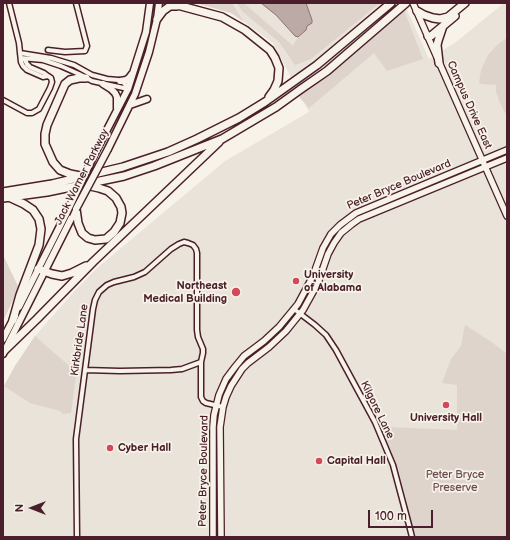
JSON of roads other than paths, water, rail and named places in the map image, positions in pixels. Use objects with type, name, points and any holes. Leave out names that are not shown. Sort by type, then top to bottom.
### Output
[{"type":"highway","points":[[170,3],[222,17],[245,30],[270,50],[275,58],[278,68],[278,80],[274,90],[265,102]]},
{"type":"highway","points":[[6,198],[48,192],[84,181],[168,152],[239,118],[265,102],[317,65],[391,3]]},
{"type":"highway","points":[[428,36],[432,30],[464,3]]},
{"type":"highway","points":[[428,36],[431,36],[471,3]]},
{"type":"highway","points":[[3,192],[52,184],[124,176],[154,166],[222,139],[276,107],[326,71],[404,5]]},
{"type":"highway","points":[[158,19],[163,11],[170,6],[178,6]]},
{"type":"highway","points":[[417,11],[433,18],[440,19],[448,16]]},
{"type":"highway","points":[[439,63],[437,46],[444,26]]},
{"type":"highway","points":[[76,210],[78,223],[82,233],[88,238],[95,240],[106,239],[114,232],[120,223],[122,213],[121,207],[116,198],[108,191],[60,170],[53,162],[45,144],[47,125],[65,84],[70,80],[86,78]]},
{"type":"highway","points":[[4,352],[93,262],[222,139]]},
{"type":"highway","points":[[6,198],[24,204],[33,210],[39,219],[41,229],[39,245],[20,294],[13,320]]},
{"type":"highway","points":[[42,270],[62,276],[72,273],[93,262]]},
{"type":"main road","name":"Jack Warner Parkway","points":[[4,352],[66,214],[128,89],[146,32],[150,3]]},
{"type":"main road","name":"Jack Warner Parkway","points":[[3,339],[76,210],[130,105],[150,51],[158,19],[159,3]]},
{"type":"main road","points":[[120,81],[129,78],[133,73]]},
{"type":"main road","points":[[103,84],[112,89],[115,93],[117,97],[117,110]]},
{"type":"main road","points":[[128,89],[135,94]]},
{"type":"main road","points":[[130,105],[147,99]]},
{"type":"street","points":[[9,3],[19,43],[21,62],[27,70],[40,73]]},
{"type":"street","points":[[48,50],[65,52],[85,51],[87,46],[76,3]]},
{"type":"street","name":"Campus Drive East","points":[[413,3],[507,216]]},
{"type":"street","points":[[20,53],[51,58],[74,65],[98,77],[124,82],[128,89]]},
{"type":"street","points":[[21,58],[57,64],[71,69],[92,81],[128,89]]},
{"type":"street","points":[[3,100],[27,113],[32,113],[39,109],[50,88],[52,82],[51,78],[48,76],[43,77],[21,58]]},
{"type":"street","points":[[30,67],[31,62],[34,59]]},
{"type":"street","name":"Peter Bryce Boulevard","points":[[213,537],[213,427],[219,394],[226,379],[244,356],[275,331],[294,309],[308,286],[326,241],[336,229],[356,213],[507,150]]},
{"type":"street","name":"Peter Bryce Boulevard","points":[[221,537],[220,427],[223,407],[231,386],[242,369],[286,331],[300,314],[312,295],[318,283],[328,254],[341,233],[349,226],[370,215],[507,158]]},
{"type":"street","name":"Kirkbride Lane","points":[[77,537],[76,439],[95,300],[99,292],[107,285],[146,272],[171,249],[184,242],[188,242],[193,245],[197,253],[197,330],[203,349],[201,362],[201,397],[206,403],[223,407]]},
{"type":"street","name":"Kilgore Lane","points":[[294,309],[315,324],[326,335],[336,350],[375,422],[393,465],[412,537]]},
{"type":"street","points":[[85,370],[172,370],[182,369],[201,362]]},
{"type":"place","name":"University of Alabama","points":[[296,281]]},
{"type":"place","name":"Northeast Medical Building","points":[[236,292]]},
{"type":"place","name":"University Hall","points":[[446,405]]},
{"type":"place","name":"Cyber Hall","points":[[110,448]]},
{"type":"place","name":"Capital Hall","points":[[319,461]]},
{"type":"park label","name":"Peter Bryce Preserve","points":[[455,481]]}]
